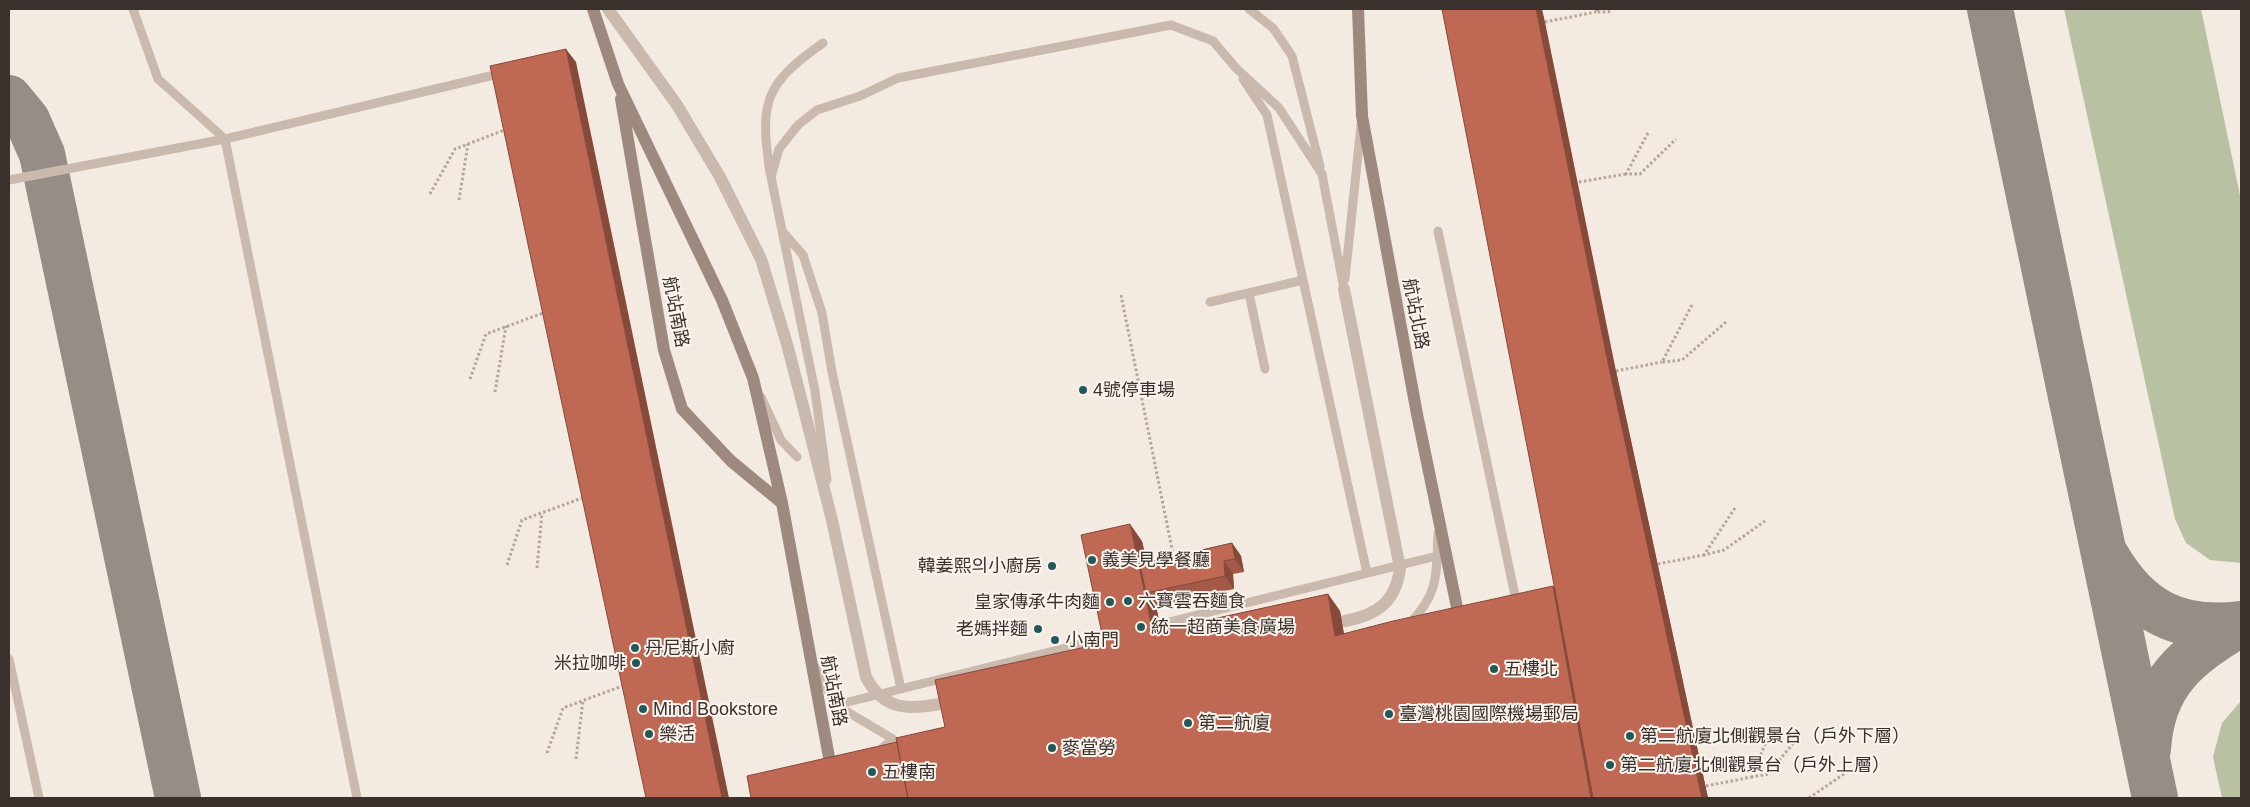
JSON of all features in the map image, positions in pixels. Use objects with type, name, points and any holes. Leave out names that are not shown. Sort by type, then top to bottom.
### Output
[{"type":"street","name":"航站南路","points":[[593,9],[618,84],[722,300],[753,378],[782,503],[831,768]]},
{"type":"street","points":[[608,9],[677,105],[728,194],[761,259],[787,344],[832,520],[866,677],[871,687],[884,699],[900,706],[918,709],[946,703]]},
{"type":"street","name":"航站北路","points":[[1358,9],[1362,116],[1417,414],[1461,624]]},
{"type":"street","name":"航站南路","points":[[618,84],[664,350],[682,409],[731,461],[782,503]]},
{"type":"street","points":[[1344,289],[1400,568],[1398,583],[1391,598],[1370,614],[1345,621]]},
{"type":"lane","points":[[133,9],[158,79],[224,139],[357,798]]},
{"type":"lane","points":[[1249,9],[1273,28],[1292,56],[1322,174],[1344,289]]},
{"type":"lane","points":[[771,177],[779,149],[798,125],[817,110],[860,96],[898,78],[1171,25],[1213,41],[1236,68],[1279,108],[1322,174]]},
{"type":"lane","points":[[823,43],[798,60],[778,80],[768,102],[765,137],[780,228],[814,391],[832,520]]},
{"type":"lane","points":[[1236,68],[1267,115],[1367,573]]},
{"type":"lane","points":[[9,180],[224,139],[490,76]]},
{"type":"lane","points":[[1344,289],[1362,116]]},
{"type":"lane","points":[[780,228],[803,256],[822,313],[832,372],[901,689]]},
{"type":"lane","points":[[1438,231],[1520,619]]},
{"type":"lane","points":[[1210,302],[1303,280]]},
{"type":"lane","points":[[1249,293],[1265,370]]},
{"type":"lane","points":[[753,378],[781,440],[797,457]]},
{"type":"lane","points":[[1407,632],[1423,610],[1435,586],[1439,518]]},
{"type":"lane","points":[[1165,623],[1437,556]]},
{"type":"lane","points":[[836,705],[1110,637]]},
{"type":"lane","points":[[809,656],[836,705],[893,739],[883,747],[875,759]]},
{"type":"lane","points":[[9,659],[39,798]]},
{"type":"path","points":[[1545,22],[1597,10],[1608,12],[1612,9]]},
{"type":"path","points":[[430,194],[455,149],[510,128]]},
{"type":"path","points":[[1626,174],[1648,133]]},
{"type":"path","points":[[1579,182],[1626,174],[1640,174],[1676,139]]},
{"type":"path","points":[[459,200],[468,144]]},
{"type":"path","points":[[1121,295],[1174,561]]},
{"type":"path","points":[[1662,362],[1692,305]]},
{"type":"path","points":[[470,379],[486,334],[549,311]]},
{"type":"path","points":[[1616,371],[1682,360],[1726,322]]},
{"type":"path","points":[[495,392],[506,326]]},
{"type":"path","points":[[507,565],[522,520],[588,496]]},
{"type":"path","points":[[1704,554],[1735,508]]},
{"type":"path","points":[[537,568],[542,513]]},
{"type":"path","points":[[1658,564],[1724,550],[1765,521]]},
{"type":"path","points":[[547,753],[563,708],[628,684]]},
{"type":"path","points":[[576,759],[583,700]]},
{"type":"path","points":[[1752,777],[1769,734]]},
{"type":"path","points":[[1706,786],[1768,774],[1800,735]]},
{"type":"path","points":[[1809,798],[1848,771]]},
{"type":"green space","points":[[2064,9],[2201,9],[2241,200],[2241,563],[2210,560],[2186,543],[2175,519]]},
{"type":"green space","points":[[2241,701],[2241,798],[2222,798],[2213,757],[2222,723]]},
{"type":"building","points":[[1442,9],[1536,9],[1607,358],[1702,798],[1593,798],[1555,590]]},
{"type":"building","points":[[566,49],[722,798],[646,798],[490,66]]},
{"type":"building","name":"第二航廈","points":[[1130,524],[1153,632],[1328,594],[1335,636],[1393,621],[1553,586],[1591,798],[908,798],[896,738],[945,727],[935,680],[1104,643],[1081,535]]},
{"type":"building","points":[[1232,543],[1235,559],[1224,561],[1225,576],[1146,593],[1140,564]]},
{"type":"building","name":"五樓南","points":[[897,742],[908,798],[751,798],[747,776]]},
{"type":"taxiway","points":[[1990,9],[2155,798]]},
{"type":"taxiway","points":[[9,98],[27,120],[42,154],[178,798]]},
{"type":"taxiway","points":[[2107,557],[2119,576],[2132,591],[2162,614],[2180,621],[2198,624],[2219,626],[2241,624]]},
{"type":"taxiway","points":[[2148,749],[2151,726],[2157,706],[2165,688],[2176,673],[2204,648],[2240,624]]},
{"type":"place","name":"4號停車場","points":[[1083,390]]},
{"type":"place","name":"義美見學餐廳","points":[[1092,560]]},
{"type":"place","name":"韓姜熙의小廚房","points":[[1052,566]]},
{"type":"place","name":"六寶雲吞麵食","points":[[1128,601]]},
{"type":"place","name":"皇家傳承牛肉麵","points":[[1110,602]]},
{"type":"place","name":"統一超商美食廣場","points":[[1141,627]]},
{"type":"place","name":"老媽拌麵","points":[[1038,629]]},
{"type":"place","name":"小南門","points":[[1055,640]]},
{"type":"place","name":"丹尼斯小廚","points":[[635,648]]},
{"type":"place","name":"米拉咖啡","points":[[636,663]]},
{"type":"place","name":"五樓北","points":[[1494,669]]},
{"type":"place","name":"Mind Bookstore","points":[[643,709]]},
{"type":"place","name":"臺灣桃園國際機場郵局","points":[[1389,714]]},
{"type":"place","name":"第二航廈","points":[[1188,723]]},
{"type":"place","name":"樂活","points":[[649,734]]},
{"type":"place","name":"第二航廈北側觀景台（戶外下層）","points":[[1630,736]]},
{"type":"place","name":"麥當勞","points":[[1052,748]]},
{"type":"place","name":"第二航廈北側觀景台（戶外上層）","points":[[1610,765]]},
{"type":"place","name":"五樓南","points":[[872,772]]}]
